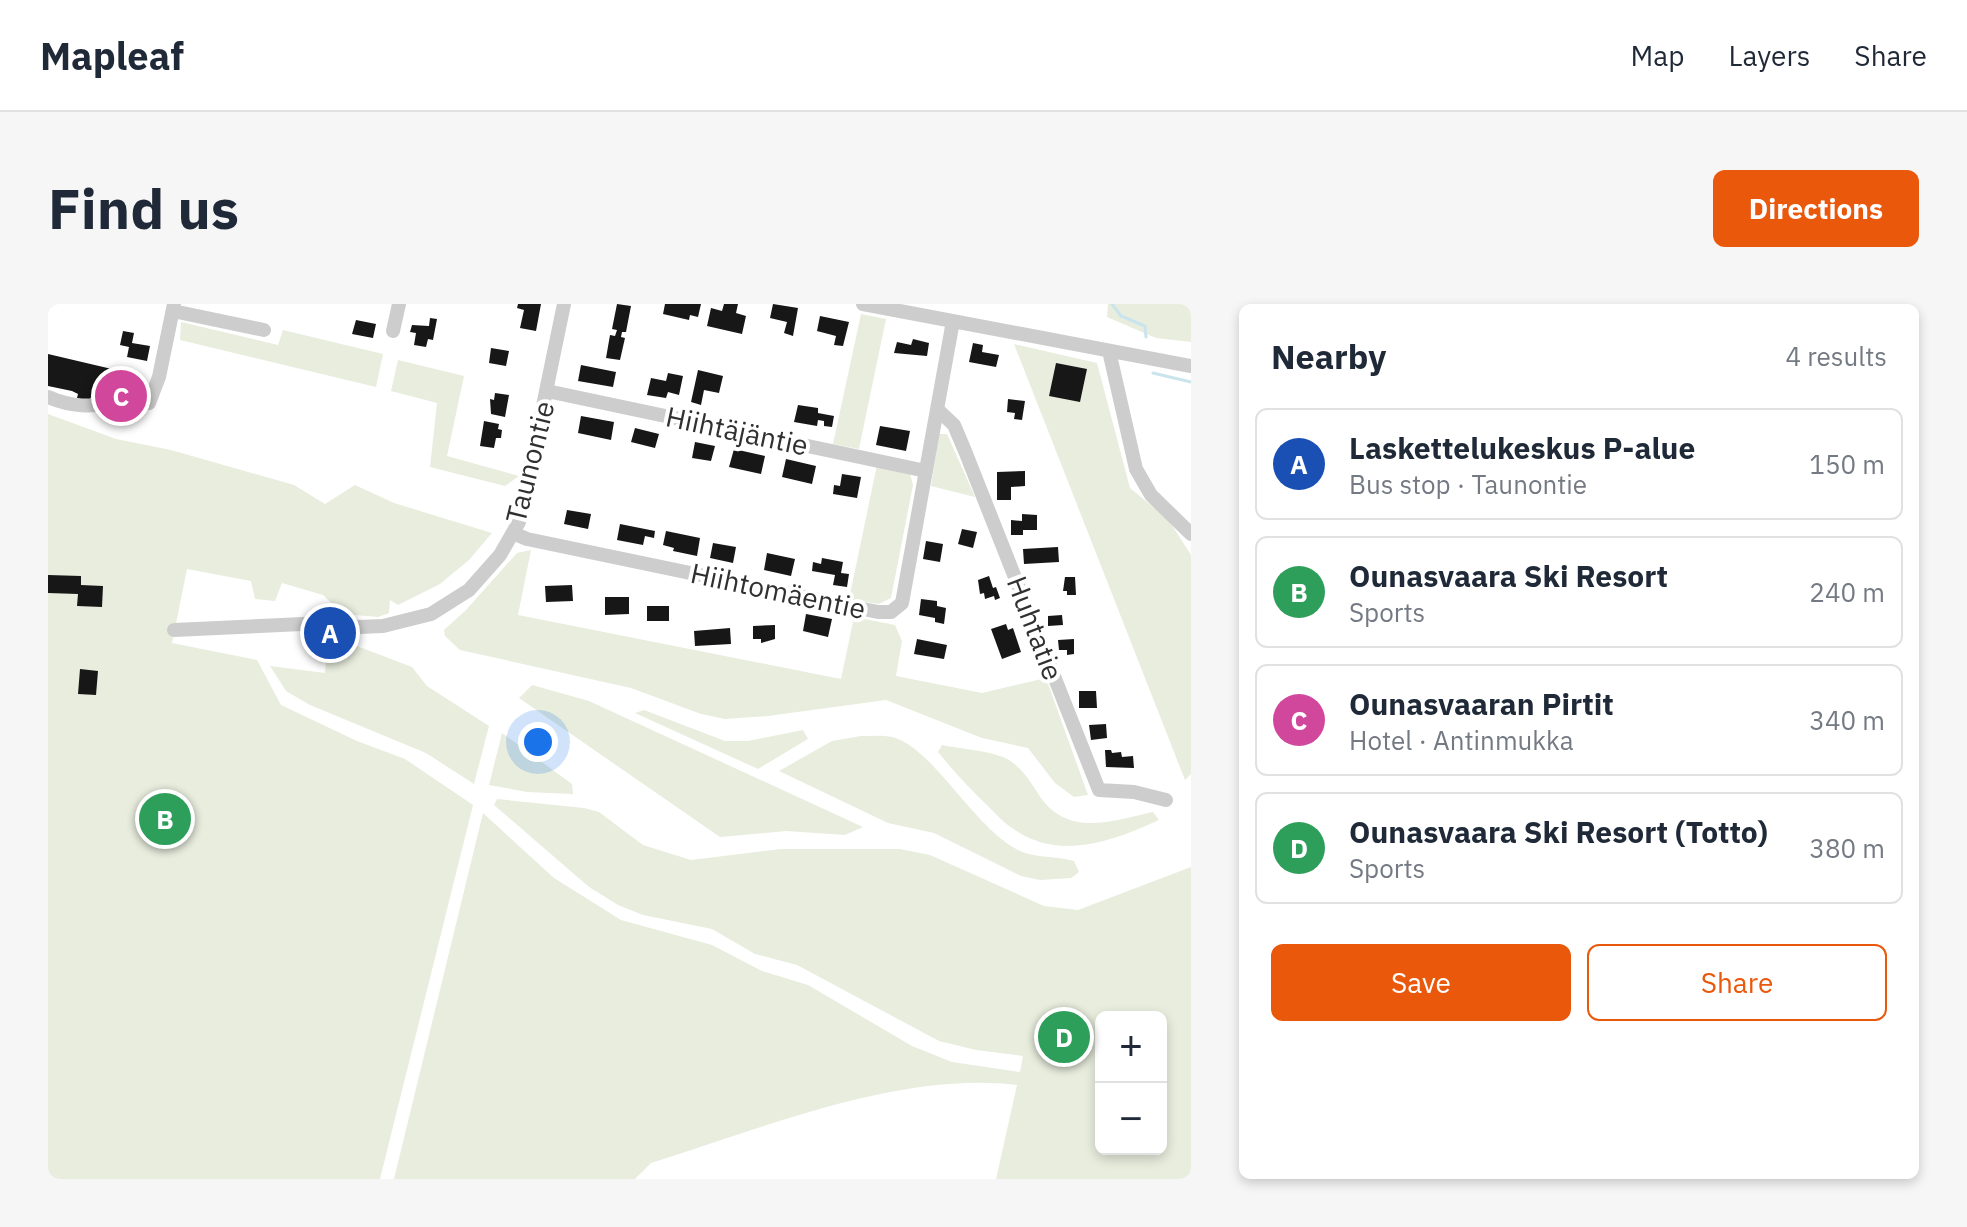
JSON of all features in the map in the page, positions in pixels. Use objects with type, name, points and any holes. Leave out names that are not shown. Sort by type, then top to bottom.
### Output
[{"type":"street","points":[[393,331],[399,304]]},
{"type":"street","name":"Taunontie","points":[[174,630],[324,623],[371,626],[409,621],[448,605],[469,590],[493,564],[513,533],[526,497],[564,304]]},
{"type":"street","points":[[863,304],[904,308],[953,321],[1191,366]]},
{"type":"street","points":[[48,397],[66,405],[83,407],[149,403],[159,377],[174,308],[264,330]]},
{"type":"street","name":"Hiihtomäentie","points":[[513,533],[557,546],[878,612],[891,612],[902,603],[953,321]]},
{"type":"street","points":[[1109,351],[1136,469],[1151,495],[1191,534]]},
{"type":"street","name":"Hiihtäjäntie","points":[[547,391],[926,471]]},
{"type":"street","name":"Huhtatie","points":[[937,409],[954,425],[1099,790],[1134,792],[1166,800]]},
{"type":"shaded area","points":[[1108,304],[1191,304],[1191,342],[1156,338],[1107,317]]},
{"type":"shaded area","points":[[861,314],[886,319],[859,449],[833,444]]},
{"type":"shaded area","points":[[181,322],[278,345],[283,330],[383,354],[376,387],[180,340]]},
{"type":"shaded area","points":[[1014,344],[1097,363],[1130,488],[1168,519],[1191,555],[1191,774],[1185,780]]},
{"type":"shaded area","points":[[398,360],[464,376],[447,456],[519,476],[505,486],[430,467],[437,403],[391,391]]},
{"type":"shaded area","points":[[48,414],[116,439],[171,450],[294,485],[325,504],[355,485],[394,503],[492,533],[469,560],[440,584],[398,605],[390,600],[389,613],[378,617],[343,614],[323,595],[282,583],[275,601],[255,599],[251,581],[187,569],[172,643],[257,660],[281,705],[357,741],[405,759],[473,805],[380,1179],[48,1179]]},
{"type":"shaded area","points":[[939,434],[947,434],[975,497],[931,486]]},
{"type":"shaded area","points":[[877,465],[910,474],[913,485],[891,598],[879,604],[849,599]]},
{"type":"shaded area","points":[[531,550],[518,615],[841,679],[854,617],[895,625],[902,641],[896,676],[982,693],[1046,678],[1088,795],[1074,797],[1055,783],[1028,748],[982,738],[886,700],[725,719],[701,714],[631,688],[460,650],[445,636],[444,630],[517,553]]},
{"type":"shaded area","points":[[328,635],[412,667],[427,686],[489,726],[474,784],[426,753],[310,705],[286,691],[270,666],[325,673]]},
{"type":"shaded area","points":[[532,685],[589,701],[863,827],[845,835],[786,831],[720,837],[519,698]]},
{"type":"shaded area","points":[[644,710],[725,741],[748,741],[803,730],[808,739],[758,769],[635,713]]},
{"type":"shaded area","points":[[502,733],[572,784],[573,794],[527,792],[489,785]]},
{"type":"shaded area","points":[[861,736],[888,736],[907,744],[938,771],[1003,840],[1026,853],[1074,861],[1079,872],[1071,878],[1040,880],[1021,876],[934,833],[888,823],[779,771],[832,741]]},
{"type":"shaded area","points":[[942,745],[989,753],[1014,763],[1048,806],[1074,821],[1104,822],[1153,812],[1159,820],[1123,835],[1086,845],[1048,844],[1030,838],[1006,823],[962,780],[938,752]]},
{"type":"shaded area","points":[[497,799],[599,812],[643,845],[691,860],[781,849],[900,849],[930,855],[1044,906],[1078,910],[1191,867],[1191,1179],[996,1179],[1017,1085],[972,1083],[926,1086],[879,1094],[785,1119],[651,1163],[635,1179],[394,1179],[483,813],[554,878],[621,920],[712,945],[762,971],[808,985],[912,1046],[952,1062],[1020,1072],[1023,1056],[939,1041],[797,965],[755,954],[712,929],[643,915],[618,905],[589,887],[494,805]]},
{"type":"building","points":[[518,304],[541,304],[536,331],[520,328],[524,310],[517,308]]},
{"type":"building","points":[[617,304],[631,306],[626,332],[622,332],[621,337],[625,338],[620,360],[606,358],[610,335],[615,336],[617,330],[612,329]]},
{"type":"building","points":[[665,304],[701,304],[698,317],[690,315],[689,320],[663,314]]},
{"type":"building","points":[[724,304],[738,304],[736,313],[746,316],[742,334],[707,326],[711,308],[722,311]]},
{"type":"building","points":[[773,304],[798,308],[793,336],[784,333],[787,322],[770,318]]},
{"type":"building","points":[[820,316],[849,322],[843,346],[834,345],[836,336],[817,331]]},
{"type":"building","points":[[430,318],[437,319],[433,340],[428,339],[426,347],[414,345],[416,333],[410,332],[412,325],[429,326]]},
{"type":"building","points":[[356,320],[376,324],[373,338],[352,334]]},
{"type":"building","points":[[123,331],[134,333],[132,343],[150,346],[147,361],[127,357],[129,347],[120,345]]},
{"type":"building","points":[[913,339],[929,343],[927,356],[894,353],[897,342],[911,345]]},
{"type":"building","points":[[973,343],[983,345],[982,352],[999,355],[996,367],[969,362]]},
{"type":"building","points":[[491,348],[509,351],[506,366],[489,363]]},
{"type":"building","points":[[48,354],[116,370],[112,387],[108,386],[106,394],[94,391],[89,401],[77,398],[78,394],[72,391],[48,386]]},
{"type":"building","points":[[1056,363],[1087,369],[1080,402],[1049,396]]},
{"type":"building","points":[[581,365],[616,372],[613,387],[578,381]]},
{"type":"building","points":[[698,370],[723,376],[719,393],[704,390],[701,405],[691,402]]},
{"type":"building","points":[[668,373],[683,376],[679,395],[668,392],[666,398],[647,395],[651,378],[666,381]]},
{"type":"building","points":[[495,393],[509,395],[505,417],[491,414],[490,399],[494,400]]},
{"type":"building","points":[[1008,399],[1025,401],[1022,420],[1014,419],[1015,413],[1007,412]]},
{"type":"building","points":[[798,405],[818,408],[818,413],[834,416],[832,427],[824,426],[824,421],[818,420],[817,426],[794,422]]},
{"type":"building","points":[[581,416],[614,422],[611,440],[578,433]]},
{"type":"building","points":[[484,421],[499,424],[498,429],[502,430],[494,448],[480,446]]},
{"type":"building","points":[[880,426],[910,431],[906,451],[876,445]]},
{"type":"building","points":[[635,428],[659,434],[655,448],[631,442]]},
{"type":"building","points":[[695,442],[715,446],[711,461],[692,458]]},
{"type":"building","points":[[734,449],[765,456],[761,474],[729,467]]},
{"type":"building","points":[[786,459],[816,466],[812,484],[782,477]]},
{"type":"building","points":[[1025,471],[1025,486],[1011,487],[1011,500],[997,500],[997,472]]},
{"type":"building","points":[[842,474],[861,477],[857,498],[833,494],[834,485],[840,486]]},
{"type":"building","points":[[567,510],[591,514],[588,529],[564,524]]},
{"type":"building","points":[[1022,514],[1037,515],[1037,530],[1023,530],[1023,535],[1011,535],[1011,520],[1022,521]]},
{"type":"building","points":[[620,524],[655,531],[654,538],[645,536],[643,545],[617,540]]},
{"type":"building","points":[[962,529],[977,532],[973,548],[958,544]]},
{"type":"building","points":[[666,531],[700,538],[697,556],[673,551],[674,548],[663,545]]},
{"type":"building","points":[[926,541],[943,544],[940,562],[923,559]]},
{"type":"building","points":[[713,543],[736,547],[733,563],[710,558]]},
{"type":"building","points":[[1058,547],[1059,562],[1024,564],[1023,549]]},
{"type":"building","points":[[767,553],[795,559],[791,576],[764,570]]},
{"type":"building","points":[[822,558],[843,562],[841,573],[849,574],[847,587],[833,585],[835,575],[812,571],[813,562],[821,564]]},
{"type":"building","points":[[48,575],[81,576],[81,585],[103,586],[102,607],[77,606],[78,594],[48,593]]},
{"type":"building","points":[[989,576],[1000,598],[995,600],[994,596],[985,599],[984,593],[980,594],[978,580]]},
{"type":"building","points":[[1065,577],[1075,577],[1076,595],[1067,595],[1067,591],[1063,591]]},
{"type":"building","points":[[572,585],[573,601],[546,602],[545,586]]},
{"type":"building","points":[[605,597],[629,597],[629,614],[605,615]]},
{"type":"building","points":[[921,599],[937,601],[937,606],[946,608],[944,624],[935,622],[935,618],[919,615]]},
{"type":"building","points":[[647,606],[669,606],[669,621],[647,621]]},
{"type":"building","points":[[806,614],[832,619],[828,637],[803,631]]},
{"type":"building","points":[[1062,615],[1063,625],[1048,626],[1048,616]]},
{"type":"building","points":[[1006,624],[1008,630],[1013,628],[1021,652],[1002,659],[991,629]]},
{"type":"building","points":[[775,625],[775,639],[761,643],[761,639],[753,639],[753,626]]},
{"type":"building","points":[[730,628],[731,644],[695,646],[694,631]]},
{"type":"building","points":[[917,639],[947,645],[944,659],[914,654]]},
{"type":"building","points":[[1074,639],[1074,654],[1067,655],[1067,650],[1059,650],[1058,640]]},
{"type":"building","points":[[80,669],[98,671],[96,695],[78,694]]},
{"type":"building","points":[[1079,691],[1096,691],[1097,708],[1079,708]]},
{"type":"building","points":[[1106,724],[1107,738],[1091,740],[1089,725]]},
{"type":"building","points":[[1105,750],[1121,752],[1122,757],[1133,756],[1134,768],[1106,767]]},
{"type":"waterway","points":[[1112,304],[1121,316],[1145,326],[1146,337]]},
{"type":"waterway","points":[[1153,373],[1191,382]]},
{"type":"place","name":"Ounasvaaran Pirtit","points":[[121,396]]},
{"type":"place","name":"Laskettelukeskus P-alue","points":[[330,633]]},
{"type":"place","name":"Ounasvaara Ski Resort","points":[[165,819]]},
{"type":"place","name":"Ounasvaara Ski Resort (Totto)","points":[[1064,1037]]}]
